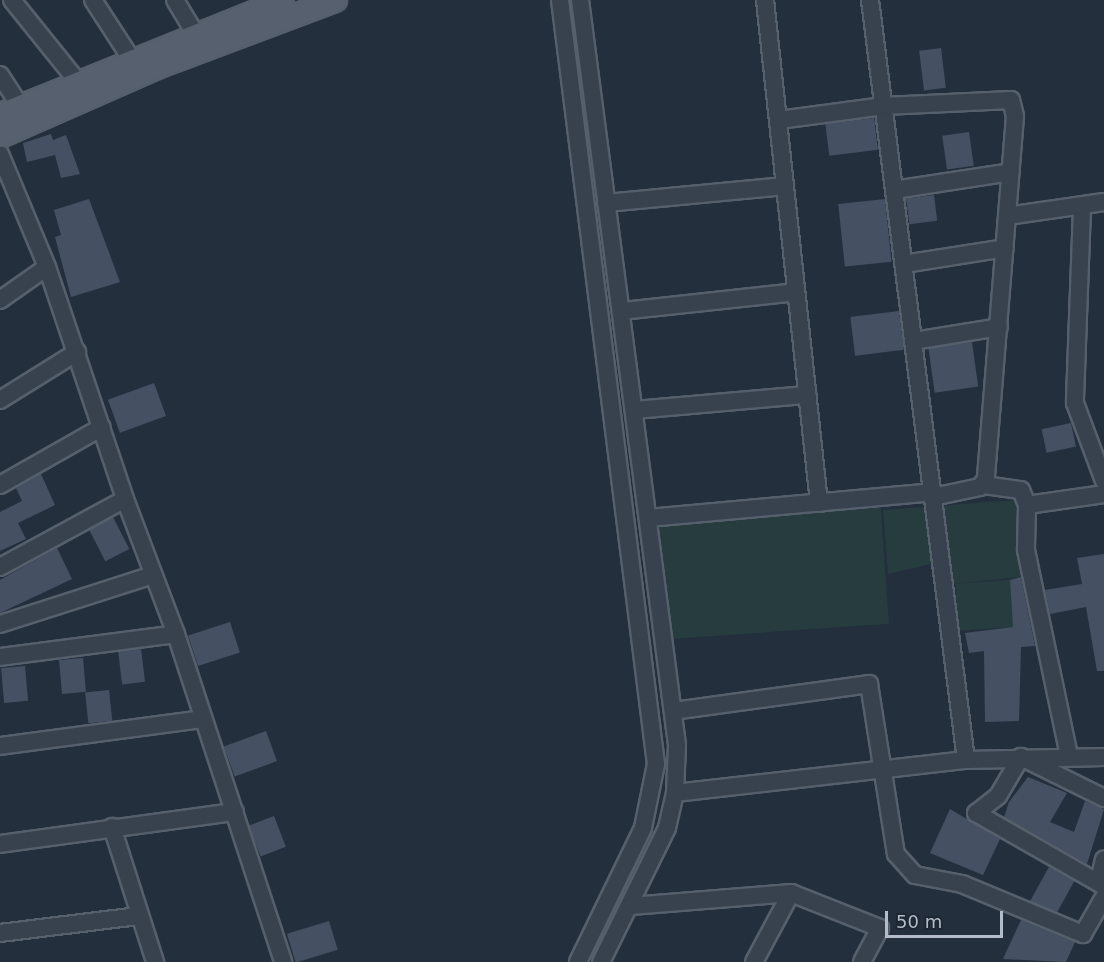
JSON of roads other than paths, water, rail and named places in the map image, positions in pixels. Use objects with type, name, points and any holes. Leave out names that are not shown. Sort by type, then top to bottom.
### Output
[{"type":"main road","points":[[0,114],[195,33],[246,6],[282,0]]},
{"type":"main road","points":[[0,136],[159,66],[335,0]]},
{"type":"street","points":[[12,0],[78,82]]},
{"type":"street","points":[[93,0],[132,60]]},
{"type":"street","points":[[175,0],[195,33]]},
{"type":"street","points":[[560,0],[656,764],[643,828],[578,962]]},
{"type":"street","points":[[580,0],[673,711],[675,793],[667,828],[631,906],[601,962]]},
{"type":"street","points":[[765,0],[819,503]]},
{"type":"street","points":[[870,0],[966,760]]},
{"type":"street","points":[[0,75],[20,106]]},
{"type":"street","points":[[779,120],[884,106],[1011,100],[1011,172],[984,485]]},
{"type":"street","points":[[0,154],[47,267],[125,500],[176,634],[283,962]]},
{"type":"street","points":[[894,189],[1011,172]]},
{"type":"street","points":[[606,203],[785,186]]},
{"type":"street","points":[[1007,216],[1082,208],[1104,202]]},
{"type":"street","points":[[1082,208],[1075,403],[1104,481]]},
{"type":"street","points":[[904,264],[1005,248]]},
{"type":"street","points":[[0,300],[47,267]]},
{"type":"street","points":[[622,311],[796,292]]},
{"type":"street","points":[[913,341],[999,327]]},
{"type":"street","points":[[0,400],[77,352]]},
{"type":"street","points":[[634,410],[807,394]]},
{"type":"street","points":[[0,485],[102,427]]},
{"type":"street","points":[[648,518],[932,495],[984,485],[1021,490],[1027,505],[1026,550],[1069,756]]},
{"type":"street","points":[[1027,505],[1104,494]]},
{"type":"street","points":[[0,567],[125,500]]},
{"type":"street","points":[[0,624],[153,575]]},
{"type":"street","points":[[0,657],[176,634]]},
{"type":"street","points":[[673,711],[869,684],[896,854],[915,875],[962,884],[1083,934],[1102,888],[1104,860]]},
{"type":"street","points":[[0,746],[203,719]]},
{"type":"street","points":[[1022,757],[1104,798]]},
{"type":"street","points":[[1022,757],[998,796],[976,813],[1102,888]]},
{"type":"street","points":[[675,793],[966,760],[1104,757]]},
{"type":"street","points":[[0,844],[235,812]]},
{"type":"street","points":[[112,827],[155,962]]},
{"type":"street","points":[[631,906],[791,893],[880,928],[862,962]]},
{"type":"street","points":[[754,962],[791,893]]},
{"type":"street","points":[[0,933],[139,916]]}]
